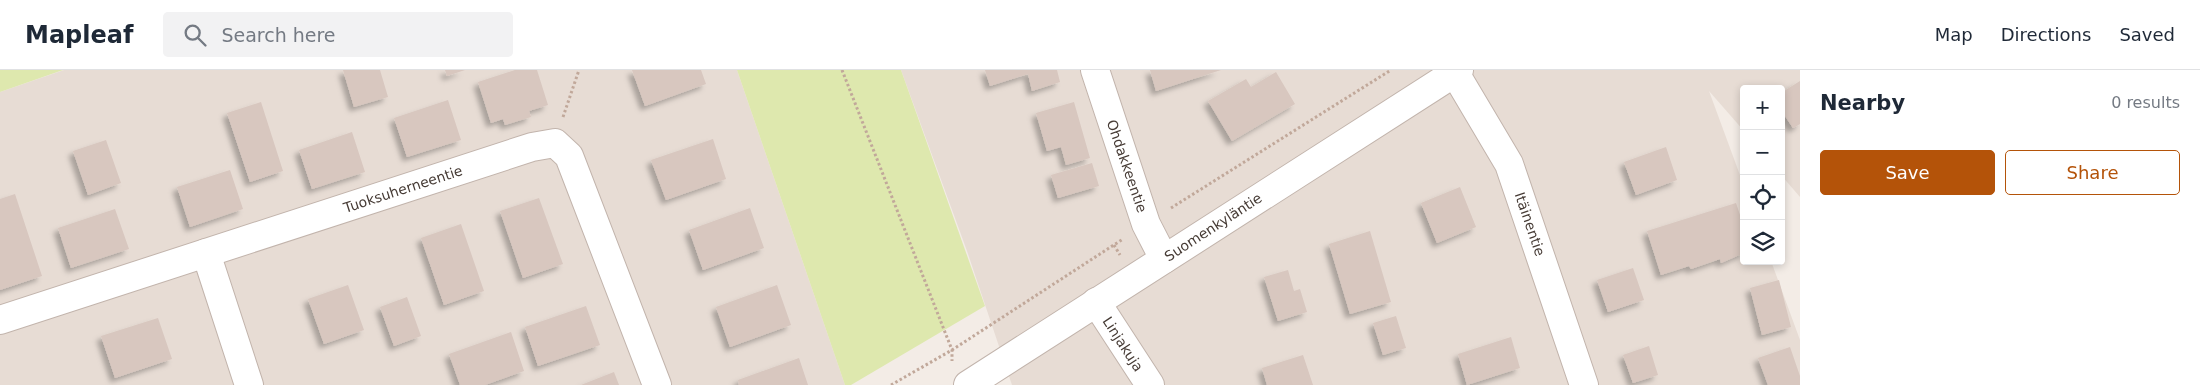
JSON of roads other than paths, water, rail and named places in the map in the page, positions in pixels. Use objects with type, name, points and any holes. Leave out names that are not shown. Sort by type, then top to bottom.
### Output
[{"type":"street","name":"Ohdakkeentie","points":[[1095,70],[1146,224],[1164,259]]},
{"type":"street","name":"Suomenkyläntie","points":[[968,385],[1457,71]]},
{"type":"street","name":"Itäinentie","points":[[1457,71],[1509,164],[1584,385]]},
{"type":"street","name":"Tuoksuherneentie","points":[[0,320],[532,147],[555,143],[569,156],[657,385]]},
{"type":"street","points":[[206,253],[249,385]]},
{"type":"street","name":"Linjakuja","points":[[1096,302],[1150,385]]}]
